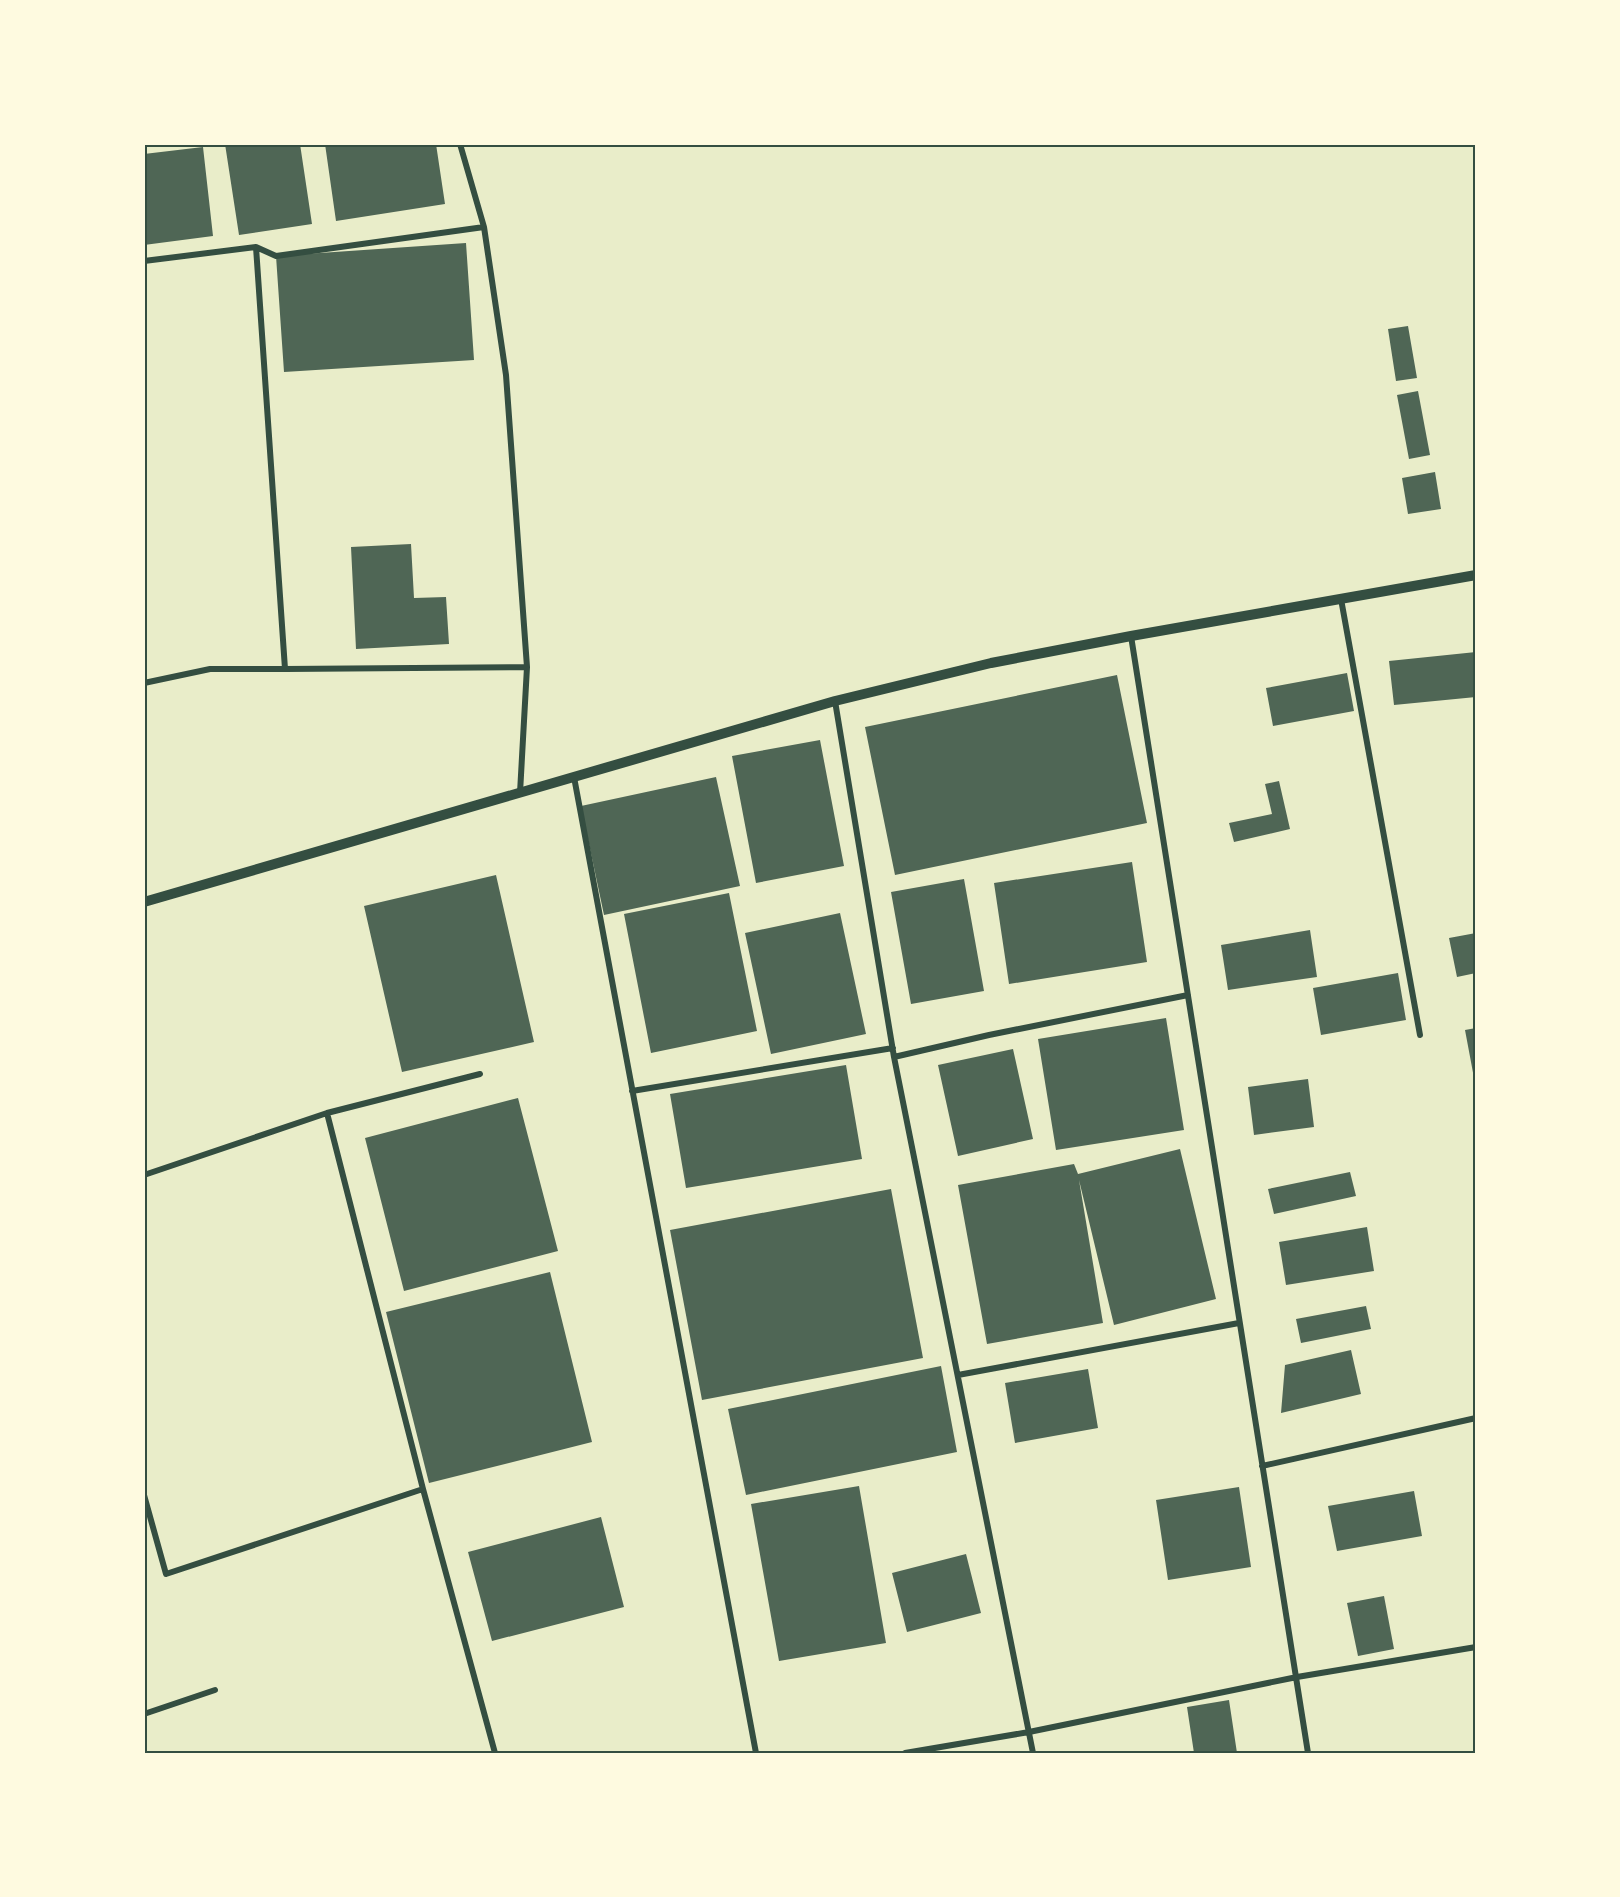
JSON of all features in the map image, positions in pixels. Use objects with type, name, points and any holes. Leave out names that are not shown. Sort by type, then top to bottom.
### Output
[{"type":"street","points":[[460,144],[484,226],[506,375],[527,667],[520,794]]},
{"type":"street","points":[[144,261],[256,247],[276,256],[484,226]]},
{"type":"street","points":[[256,247],[285,669]]},
{"type":"street","points":[[144,903],[835,702],[991,663],[1476,575]]},
{"type":"street","points":[[1341,599],[1420,1035]]},
{"type":"street","points":[[1131,636],[1308,1753]]},
{"type":"street","points":[[144,683],[210,669],[527,667]]},
{"type":"street","points":[[835,702],[894,1057],[1033,1753]]},
{"type":"street","points":[[574,777],[756,1753]]},
{"type":"street","points":[[894,1057],[989,1035],[1188,995]]},
{"type":"street","points":[[632,1091],[893,1048]]},
{"type":"street","points":[[144,1175],[327,1113],[480,1074]]},
{"type":"street","points":[[327,1113],[423,1488],[495,1753]]},
{"type":"street","points":[[958,1375],[1239,1323]]},
{"type":"street","points":[[1262,1466],[1476,1418]]},
{"type":"street","points":[[144,1495],[166,1574],[423,1488]]},
{"type":"street","points":[[905,1753],[1029,1732],[1297,1677],[1476,1647]]},
{"type":"street","points":[[144,1714],[215,1690]]},
{"type":"building","points":[[225,144],[300,144],[312,224],[239,235]]},
{"type":"building","points":[[325,144],[436,144],[445,204],[336,221]]},
{"type":"building","points":[[203,147],[213,236],[144,245],[144,154]]},
{"type":"building","points":[[466,243],[474,360],[284,372],[276,256]]},
{"type":"building","points":[[1408,326],[1417,378],[1396,381],[1388,329]]},
{"type":"building","points":[[1418,391],[1430,455],[1409,459],[1397,395]]},
{"type":"building","points":[[1435,472],[1441,509],[1408,514],[1402,478]]},
{"type":"building","points":[[411,544],[414,598],[446,597],[449,644],[356,649],[351,547]]},
{"type":"building","points":[[1476,652],[1476,697],[1394,705],[1389,661]]},
{"type":"building","points":[[1347,673],[1354,711],[1273,726],[1266,688]]},
{"type":"building","points":[[1117,675],[1147,823],[895,875],[865,727]]},
{"type":"building","points":[[820,740],[844,866],[756,883],[732,756]]},
{"type":"building","points":[[716,777],[740,886],[604,915],[581,806]]},
{"type":"building","points":[[1279,781],[1290,829],[1234,842],[1229,823],[1272,814],[1265,784]]},
{"type":"building","points":[[1132,862],[1147,962],[1009,984],[994,883]]},
{"type":"building","points":[[496,875],[534,1042],[402,1072],[364,906]]},
{"type":"building","points":[[964,879],[984,991],[911,1004],[891,892]]},
{"type":"building","points":[[729,893],[757,1031],[651,1053],[624,914]]},
{"type":"building","points":[[840,913],[866,1034],[771,1054],[745,933]]},
{"type":"building","points":[[1310,930],[1317,977],[1228,990],[1221,945]]},
{"type":"building","points":[[1476,933],[1476,973],[1457,977],[1449,938]]},
{"type":"building","points":[[1398,973],[1406,1020],[1321,1035],[1313,988]]},
{"type":"building","points":[[1166,1018],[1184,1130],[1056,1150],[1038,1039]]},
{"type":"building","points":[[1476,1028],[1476,1078],[1474,1078],[1465,1030]]},
{"type":"building","points":[[1013,1049],[1033,1139],[958,1156],[938,1065]]},
{"type":"building","points":[[846,1065],[862,1159],[686,1188],[670,1094]]},
{"type":"building","points":[[1308,1079],[1314,1127],[1254,1135],[1248,1087]]},
{"type":"building","points":[[518,1098],[558,1251],[404,1291],[365,1138]]},
{"type":"building","points":[[1180,1149],[1216,1299],[1114,1325],[1079,1180],[1103,1323],[987,1344],[958,1185],[1074,1164],[1078,1174]]},
{"type":"building","points":[[1350,1172],[1356,1196],[1274,1214],[1268,1189]]},
{"type":"building","points":[[891,1189],[923,1358],[702,1400],[670,1230]]},
{"type":"building","points":[[1367,1227],[1374,1271],[1286,1285],[1279,1242]]},
{"type":"building","points":[[550,1272],[592,1442],[429,1483],[386,1312]]},
{"type":"building","points":[[1366,1306],[1371,1329],[1301,1343],[1296,1319]]},
{"type":"building","points":[[1351,1350],[1361,1394],[1281,1413],[1285,1365]]},
{"type":"building","points":[[941,1366],[957,1452],[746,1495],[728,1409]]},
{"type":"building","points":[[1088,1369],[1098,1428],[1015,1443],[1005,1383]]},
{"type":"building","points":[[859,1486],[886,1643],[779,1661],[751,1504]]},
{"type":"building","points":[[1239,1487],[1251,1567],[1168,1580],[1156,1500]]},
{"type":"building","points":[[1414,1491],[1422,1536],[1337,1551],[1328,1506]]},
{"type":"building","points":[[601,1517],[624,1607],[492,1641],[468,1552]]},
{"type":"building","points":[[966,1554],[981,1613],[907,1632],[892,1573]]},
{"type":"building","points":[[1384,1596],[1394,1649],[1358,1656],[1347,1603]]},
{"type":"building","points":[[1229,1700],[1237,1753],[1194,1753],[1187,1707]]}]
